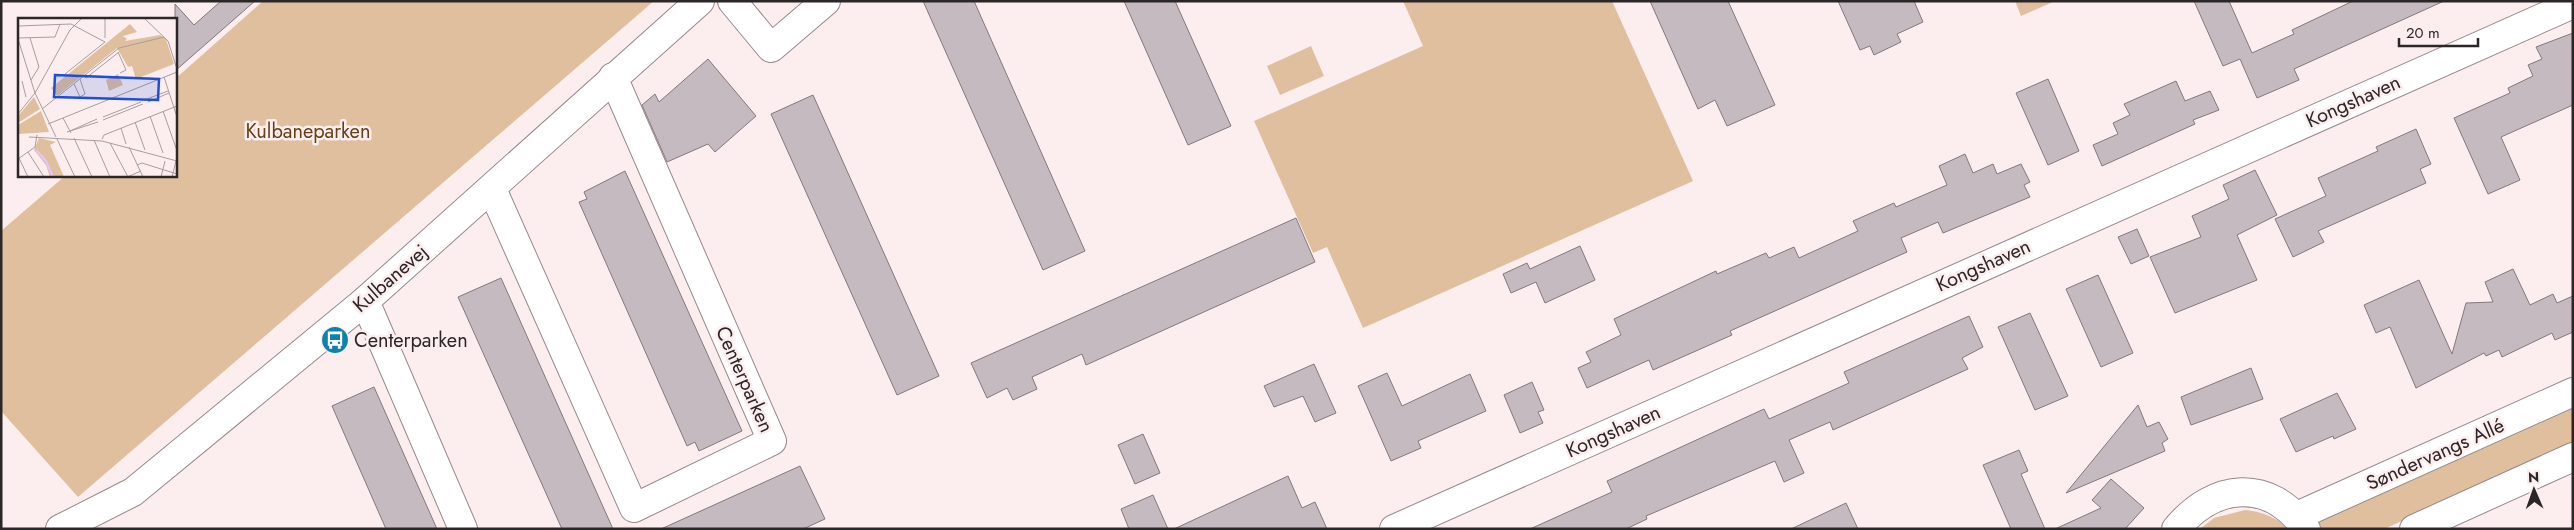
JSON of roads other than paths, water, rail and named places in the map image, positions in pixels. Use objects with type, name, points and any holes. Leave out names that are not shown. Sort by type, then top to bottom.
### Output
[{"type":"street","name":"Kulbanevej","points":[[60,529],[132,492],[365,301],[700,1]]},
{"type":"street","points":[[732,1],[771,48],[826,1]]},
{"type":"street","name":"Kongshaven","points":[[1394,529],[2573,4]]},
{"type":"street","name":"Centerparken","points":[[492,189],[634,508],[772,441],[613,77]]},
{"type":"street","points":[[365,301],[463,529]]},
{"type":"street","name":"Søndervangs Allé","points":[[2301,522],[2573,392]]},
{"type":"street","points":[[2414,529],[2573,457]]},
{"type":"street","points":[[2176,529],[2192,510],[2212,498],[2235,492],[2257,493],[2279,502],[2301,522]]},
{"type":"place","name":"Centerparken","points":[[335,340]]},
{"type":"park label","name":"Kulbaneparken","points":[[308,131]]}]
